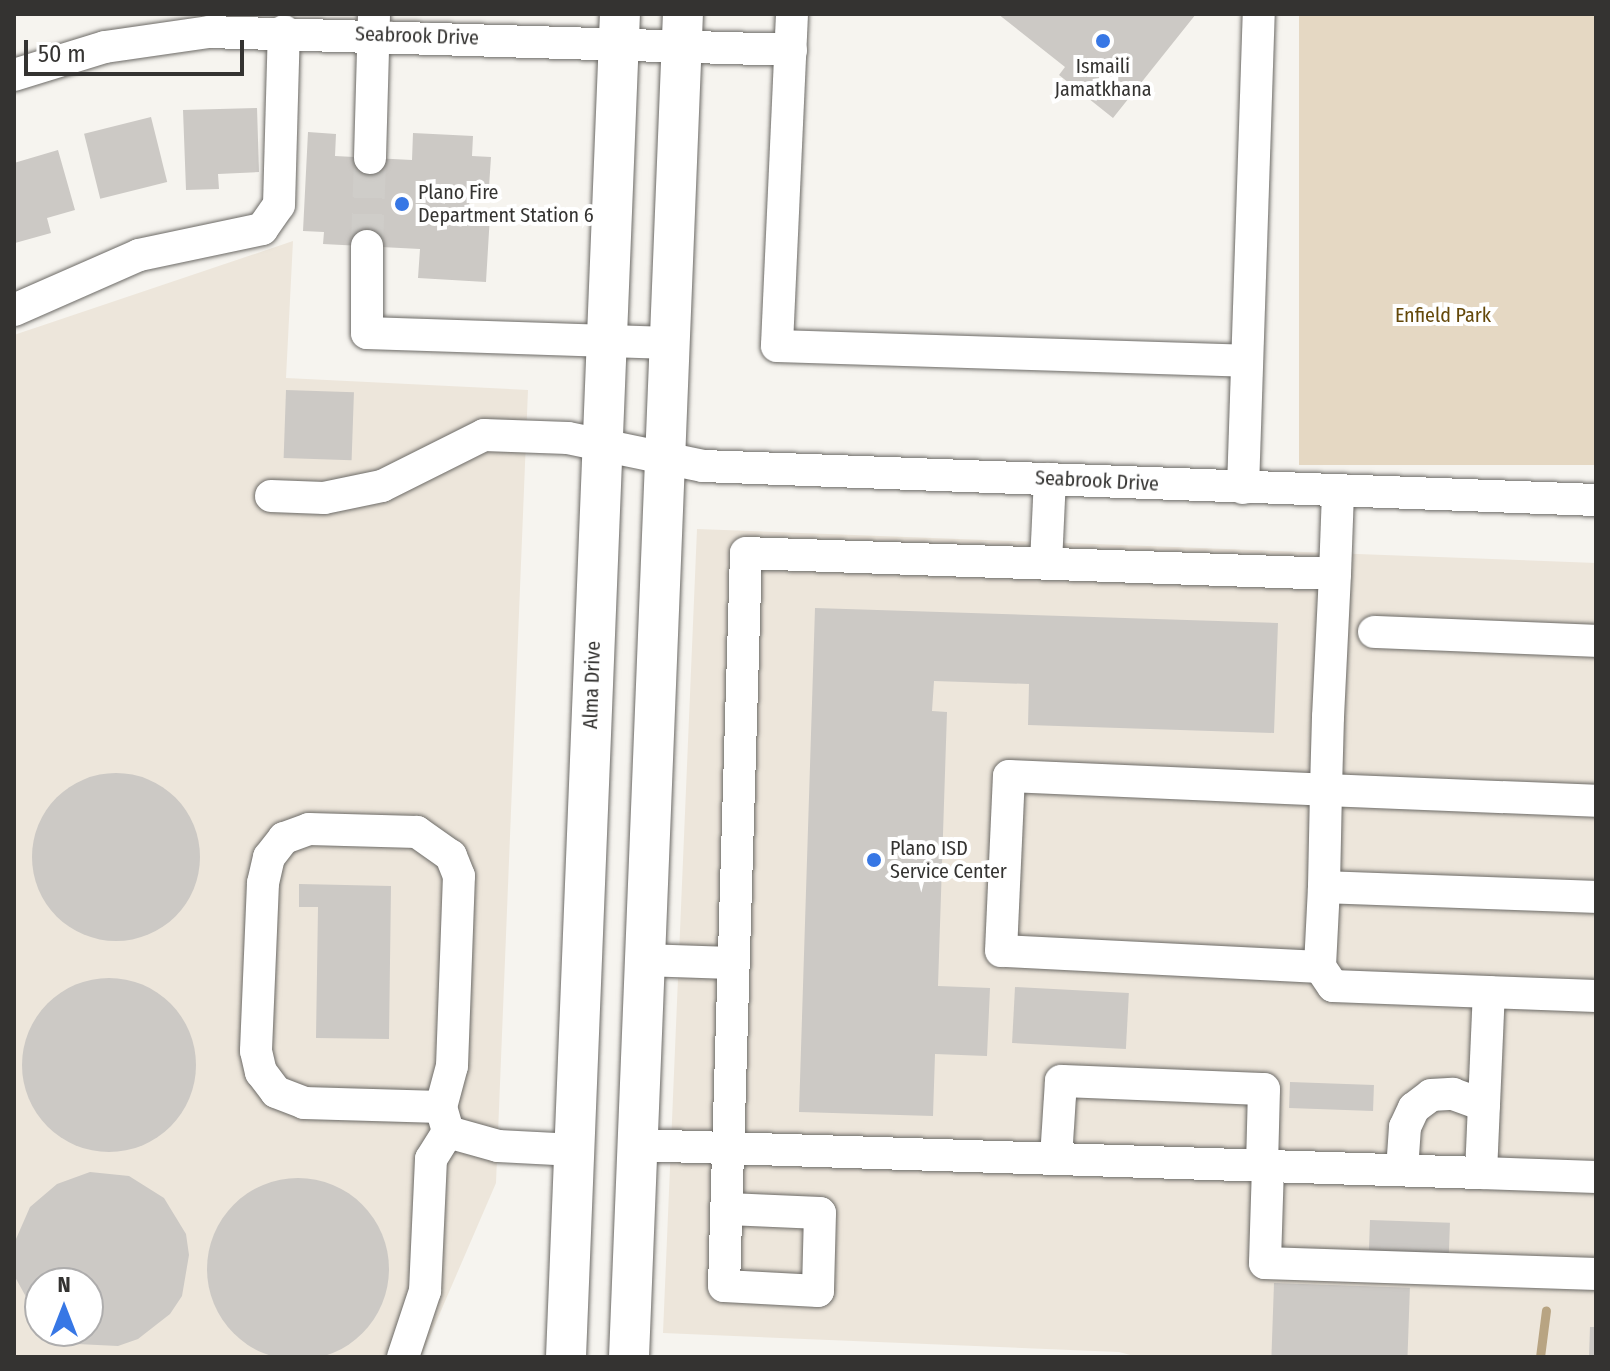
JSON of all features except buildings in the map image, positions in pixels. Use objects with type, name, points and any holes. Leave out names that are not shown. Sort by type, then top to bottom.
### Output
[{"type":"main road","name":"Alma Drive","points":[[566,1357],[620,29]]},
{"type":"main road","points":[[629,1357],[682,30]]},
{"type":"main road","points":[[575,1150],[636,1145]]},
{"type":"street","points":[[792,14],[777,346],[1246,361]]},
{"type":"street","points":[[1243,488],[1259,14]]},
{"type":"street","points":[[370,158],[373,24]]},
{"type":"street","name":"Seabrook Drive","points":[[14,75],[151,38],[373,24],[682,30],[791,50]]},
{"type":"street","points":[[14,310],[139,255],[262,229],[279,205],[284,31]]},
{"type":"street","points":[[367,246],[367,333],[669,343]]},
{"type":"street","name":"Seabrook Drive","points":[[271,496],[324,498],[382,486],[484,435],[568,438],[703,466],[1596,500]]},
{"type":"street","points":[[1046,563],[1050,479]]},
{"type":"street","points":[[1338,491],[1320,967],[1333,986],[1596,996]]},
{"type":"street","points":[[728,1209],[730,963],[746,553],[1335,574]]},
{"type":"street","points":[[1374,632],[1596,641]]},
{"type":"street","points":[[1320,967],[1001,951],[1009,776],[1596,801]]},
{"type":"street","points":[[403,1357],[425,1291],[431,1159],[444,1120],[452,1066],[459,876],[451,856],[417,832],[309,829],[284,838],[269,857],[263,883],[256,1051],[261,1072],[276,1092],[304,1103],[444,1120],[498,1146],[575,1150]]},
{"type":"street","points":[[1324,887],[1596,897]]},
{"type":"street","points":[[644,960],[730,963]]},
{"type":"street","points":[[1481,1173],[1489,992]]},
{"type":"street","points":[[1056,1158],[1061,1081],[1264,1089],[1265,1263],[1596,1274]]},
{"type":"street","points":[[1402,1170],[1405,1127],[1414,1108],[1431,1095],[1453,1094],[1484,1105]]},
{"type":"street","points":[[636,1145],[1596,1177]]},
{"type":"shaded area","points":[[293,241],[286,378],[528,390],[496,1183],[421,1357],[14,1357],[14,335]]},
{"type":"shaded area","points":[[697,529],[1596,563],[1596,1357],[1138,1357],[1119,1352],[663,1333]]},
{"type":"green space","name":"Enfield Park","points":[[1299,14],[1596,14],[1596,465],[1299,465]]},
{"type":"waterway","points":[[1540,1357],[1546,1310]]},
{"type":"tunnel","points":[[367,246],[370,158]]},
{"type":"place","name":"Ismaili Jamatkhana","points":[[1103,41]]},
{"type":"place","name":"Plano Fire Department Station 6","points":[[402,204]]},
{"type":"place","name":"Plano ISD Service Center","points":[[874,860]]}]
